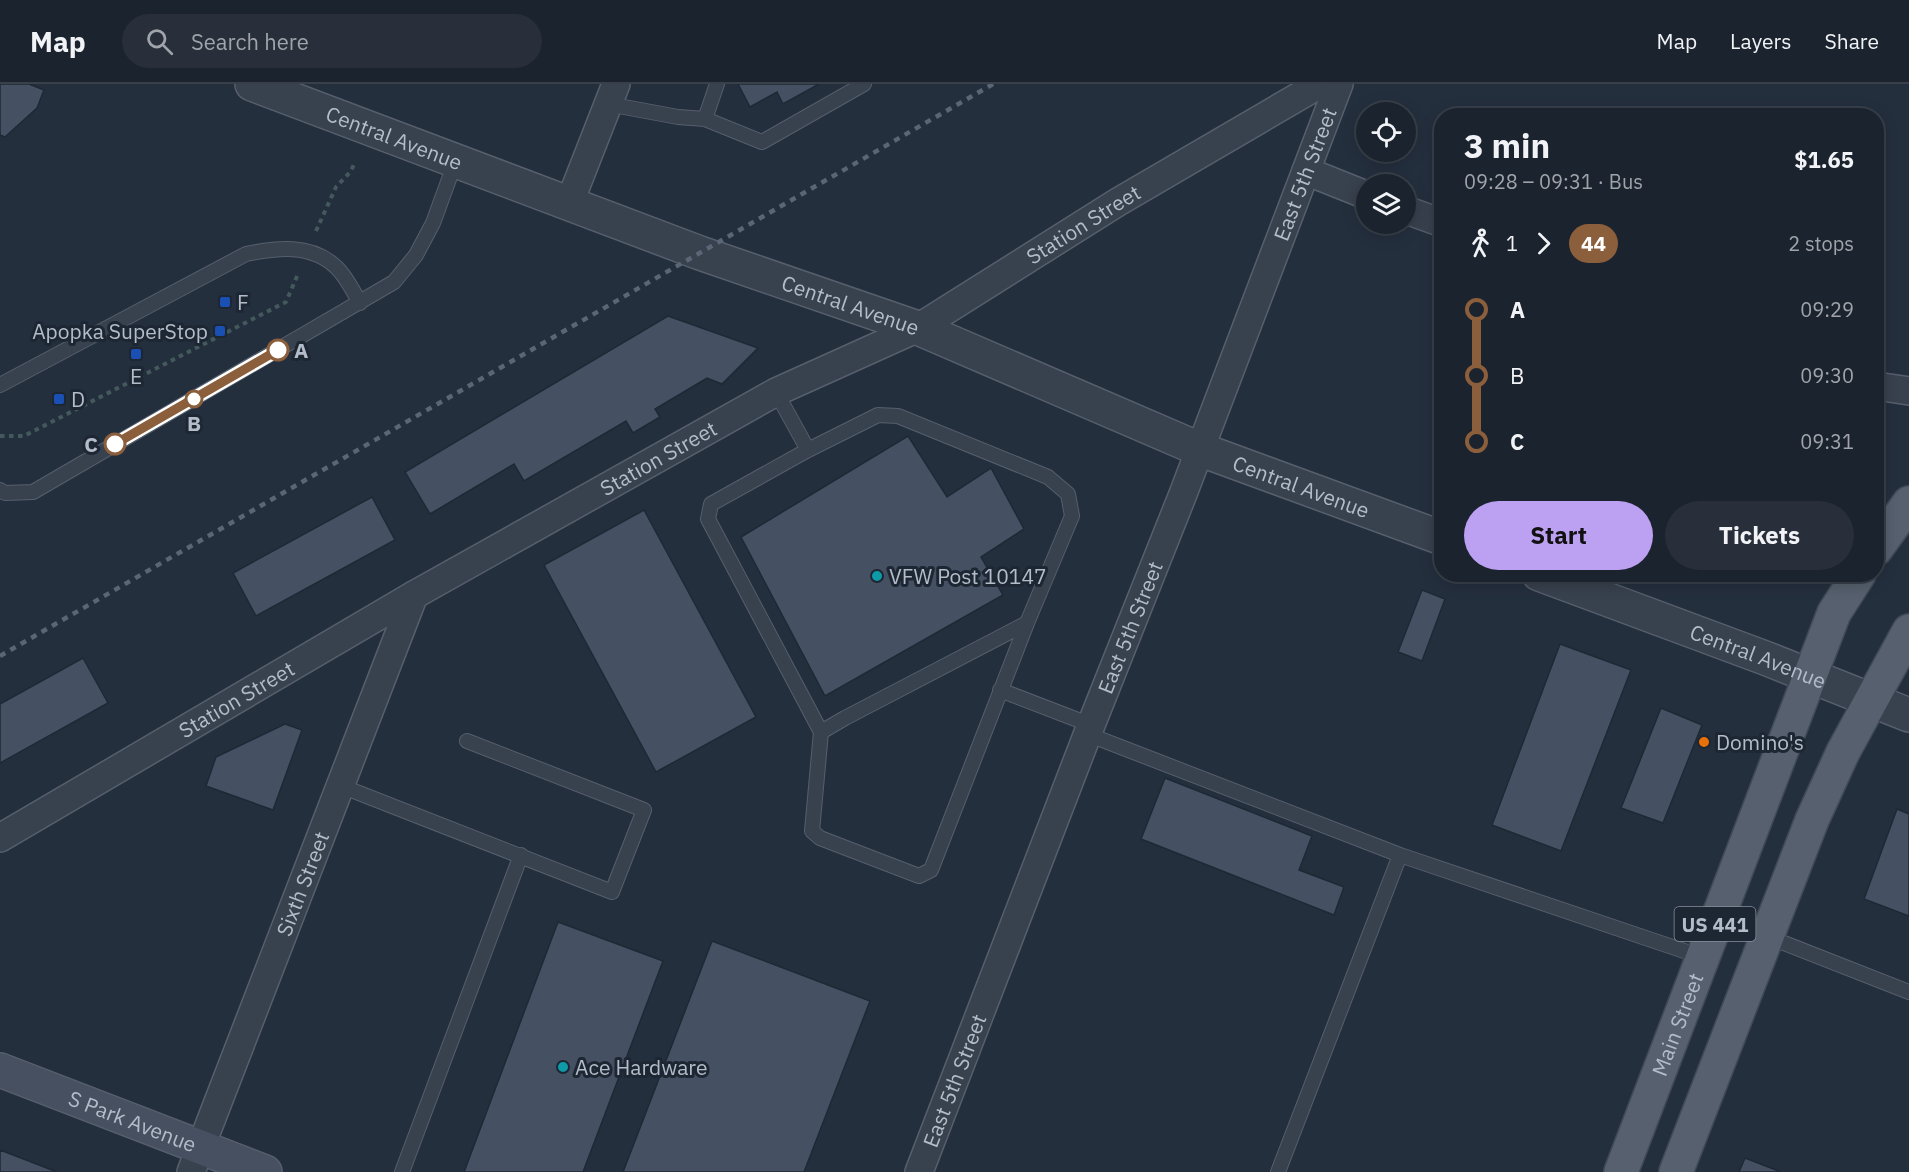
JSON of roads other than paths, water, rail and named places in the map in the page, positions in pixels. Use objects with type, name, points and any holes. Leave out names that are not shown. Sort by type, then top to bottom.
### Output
[{"type":"main road","points":[[1884,538],[1909,503]]},
{"type":"main road","name":"US 441","points":[[1811,676],[1834,613],[1853,582]]},
{"type":"main road","name":"US 441","points":[[1676,1172],[1812,820],[1843,752],[1909,632]]},
{"type":"main road","name":"Main Street","points":[[1621,1172],[1811,676]]},
{"type":"main road","name":"S Park Avenue","points":[[0,1070],[196,1159],[266,1172]]},
{"type":"street","name":"Central Avenue","points":[[252,84],[711,257],[918,328],[1199,449],[1434,535]]},
{"type":"street","name":"Station Street","points":[[0,838],[414,595],[776,392],[918,328],[1118,201],[1320,84]]},
{"type":"street","name":"East 5th Street","points":[[919,1172],[1089,730],[1183,494],[1339,84]]},
{"type":"street","points":[[569,204],[612,94]]},
{"type":"street","points":[[1306,171],[1356,191]]},
{"type":"street","points":[[1416,214],[1434,221]]},
{"type":"street","points":[[1884,387],[1909,391]]},
{"type":"street","name":"Central Avenue","points":[[1560,582],[1909,715]]},
{"type":"street","name":"Sixth Street","points":[[196,1159],[414,595]]},
{"type":"lane","points":[[705,119],[717,84]]},
{"type":"lane","points":[[612,94],[678,117],[705,119],[762,142],[864,84]]},
{"type":"lane","points":[[0,490],[6,493],[33,492],[394,282],[416,255],[433,224],[456,160]]},
{"type":"lane","points":[[0,385],[246,254],[280,248],[307,251],[326,258],[338,268],[360,303]]},
{"type":"lane","points":[[776,392],[808,450]]},
{"type":"lane","points":[[878,415],[898,416],[1048,477],[1068,494],[1072,516],[1027,623],[931,870],[919,876],[820,837],[813,831],[821,732],[708,519],[711,504],[808,450],[878,415]]},
{"type":"lane","points":[[821,732],[1027,623]]},
{"type":"lane","points":[[1000,690],[1089,730],[1400,855],[1702,957]]},
{"type":"lane","points":[[341,786],[612,892],[644,810],[467,741]]},
{"type":"lane","points":[[402,1172],[521,855]]},
{"type":"lane","points":[[1278,1172],[1400,855]]},
{"type":"lane","points":[[1766,936],[1909,992]]},
{"type":"railway","points":[[0,656],[993,84]]},
{"type":"place","name":"F","points":[[225,302]]},
{"type":"place","name":"Apopka SuperStop","points":[[220,331]]},
{"type":"place","name":"A","points":[[278,350]]},
{"type":"place","name":"E","points":[[136,354]]},
{"type":"place","name":"D","points":[[59,399]]},
{"type":"place","name":"B","points":[[194,399]]},
{"type":"place","name":"C","points":[[115,444]]},
{"type":"place","name":"VFW Post 10147","points":[[877,576]]},
{"type":"place","name":"Domino's","points":[[1704,742]]},
{"type":"place","name":"Ace Hardware","points":[[563,1067]]}]
